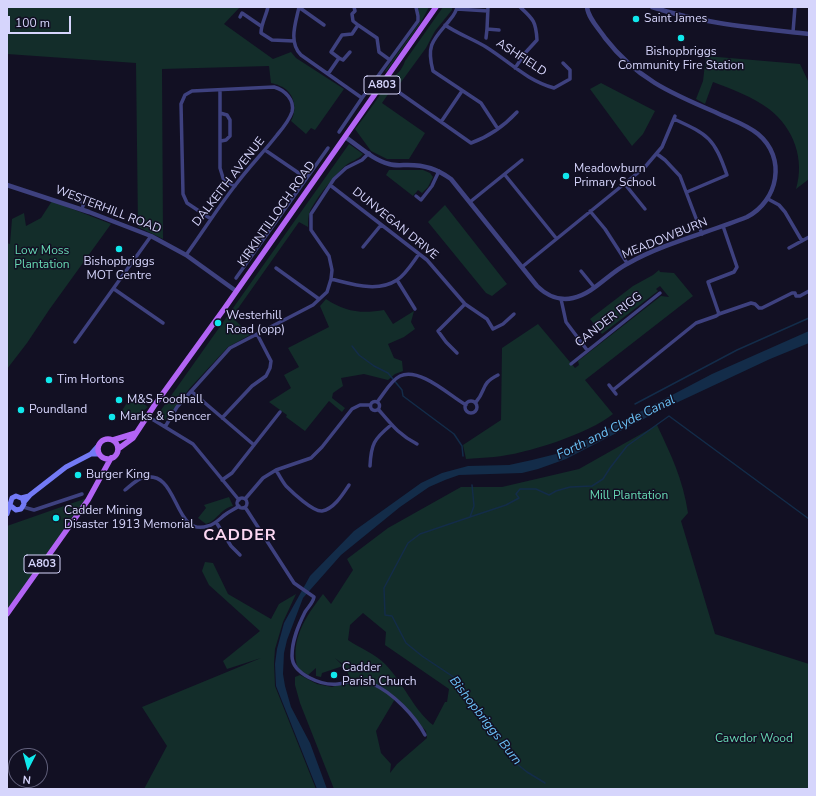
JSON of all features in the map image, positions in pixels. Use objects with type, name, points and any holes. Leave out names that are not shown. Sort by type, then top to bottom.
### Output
[{"type":"main road","name":"KIRKINTILLOCH ROAD","points":[[118,449],[134,438],[147,416],[436,7]]},
{"type":"main road","points":[[7,515],[16,510],[30,495],[66,467],[91,454],[105,440],[113,440],[136,433]]},
{"type":"main road","points":[[113,440],[118,449]]},
{"type":"main road","name":"A803","points":[[99,445],[102,473]]},
{"type":"main road","name":"A803","points":[[7,614],[85,505],[102,473],[111,458],[116,455],[118,449]]},
{"type":"main road","points":[[91,454],[111,458]]},
{"type":"main road","points":[[7,515],[11,506],[12,498],[16,496],[23,502]]},
{"type":"main road","points":[[11,506],[16,510]]},
{"type":"street","points":[[268,7],[266,16],[261,26],[261,33],[272,40],[294,41]]},
{"type":"street","points":[[324,26],[300,7],[296,18],[294,41],[296,51],[362,98]]},
{"type":"street","points":[[354,7],[355,11],[352,14],[353,21],[377,38],[379,52],[390,60]]},
{"type":"street","points":[[339,132],[418,21],[416,7]]},
{"type":"street","points":[[515,68],[526,52],[537,40],[536,26],[533,20],[520,7]]},
{"type":"street","name":"MEADOWBURN","points":[[562,299],[571,299],[580,296],[627,264],[660,249],[750,215],[761,207],[768,199],[774,184],[776,167],[771,151],[762,138],[750,128],[666,90],[638,72],[611,45],[595,25],[587,7]]},
{"type":"street","points":[[652,7],[710,22],[809,34]]},
{"type":"street","points":[[793,32],[795,7]]},
{"type":"street","points":[[486,38],[488,9],[457,8],[454,15],[435,36],[429,50],[429,58],[433,71],[481,103],[498,129]]},
{"type":"street","points":[[240,17],[242,13],[261,26]]},
{"type":"street","points":[[350,52],[343,60],[331,52],[342,35],[352,34],[358,25]]},
{"type":"street","name":"ASHFIELD","points":[[446,25],[455,32],[486,48],[528,78],[543,85],[554,88],[570,79],[570,70],[563,63]]},
{"type":"street","points":[[487,29],[499,30]]},
{"type":"street","points":[[328,74],[339,58]]},
{"type":"street","name":"DALKEITH AVENUE","points":[[186,255],[235,186],[288,121],[292,111],[289,97],[278,88],[220,90]]},
{"type":"street","points":[[211,220],[187,203],[183,194],[181,104],[185,95],[192,91],[220,90],[220,168],[224,181],[235,186]]},
{"type":"street","points":[[441,122],[462,91]]},
{"type":"street","points":[[400,93],[471,143],[482,139],[498,129],[517,112]]},
{"type":"street","points":[[220,113],[227,115],[230,120],[230,136],[226,140],[221,141]]},
{"type":"street","points":[[522,267],[645,167],[662,147],[675,118],[706,136],[714,144],[727,175],[687,192]]},
{"type":"street","points":[[345,137],[378,160],[391,165],[419,165],[439,171],[451,179],[541,289],[552,296],[562,299],[566,322],[587,350]]},
{"type":"street","points":[[236,278],[328,148]]},
{"type":"street","points":[[265,150],[306,178]]},
{"type":"street","points":[[165,427],[177,407],[190,391],[230,348],[313,305],[327,292],[332,270],[329,256],[310,228],[311,214],[334,179],[346,168],[362,160],[369,153]]},
{"type":"street","points":[[657,154],[680,176],[702,234]]},
{"type":"street","points":[[470,202],[522,160]]},
{"type":"street","points":[[416,196],[421,200],[432,186],[439,171]]},
{"type":"street","points":[[505,175],[556,238]]},
{"type":"street","points":[[624,183],[645,209]]},
{"type":"street","name":"WESTERHILL ROAD","points":[[7,185],[82,209],[151,236],[186,255],[236,291]]},
{"type":"street","name":"DUNVEGAN DRIVE","points":[[330,185],[427,260],[464,304],[487,319],[493,329],[503,324],[514,314]]},
{"type":"street","points":[[70,197],[84,202],[82,209]]},
{"type":"street","points":[[768,199],[779,205],[786,212],[802,241]]},
{"type":"street","points":[[590,211],[605,229],[627,264]]},
{"type":"street","points":[[363,248],[381,225]]},
{"type":"street","points":[[719,314],[708,282],[734,272],[737,268],[723,226]]},
{"type":"street","points":[[76,342],[151,236]]},
{"type":"street","points":[[789,248],[809,237]]},
{"type":"street","points":[[331,279],[367,287],[387,284],[396,280],[419,254]]},
{"type":"street","points":[[276,268],[319,299]]},
{"type":"street","points":[[581,271],[594,287]]},
{"type":"street","points":[[396,280],[415,309]]},
{"type":"street","points":[[114,289],[163,323]]},
{"type":"street","points":[[613,390],[696,323],[751,303],[762,308],[792,293],[795,293],[796,296],[798,296],[809,291]]},
{"type":"street","name":"CANDER RIGG","points":[[571,364],[660,293]]},
{"type":"street","points":[[457,353],[438,331],[464,304]]},
{"type":"street","points":[[222,418],[252,386],[266,376],[270,368],[271,361],[257,334]]},
{"type":"street","points":[[378,409],[380,406],[378,402],[391,384],[400,376],[410,374],[436,385],[466,405],[467,411],[473,412],[477,408],[476,402],[487,382],[498,376]]},
{"type":"street","points":[[482,378],[487,382]]},
{"type":"street","points":[[609,385],[616,394]]},
{"type":"street","points":[[190,391],[254,445]]},
{"type":"street","points":[[238,500],[242,498],[245,499],[263,478],[276,470],[311,458],[322,448],[352,409],[370,405],[373,401],[378,402]]},
{"type":"street","points":[[466,405],[471,401],[476,402]]},
{"type":"street","points":[[370,405],[372,410],[375,411],[378,409]]},
{"type":"street","points":[[378,409],[405,438],[417,444]]},
{"type":"street","points":[[222,480],[232,473],[280,412]]},
{"type":"street","points":[[147,416],[193,444],[238,500],[239,506]]},
{"type":"street","points":[[370,466],[371,450],[379,435],[392,425]]},
{"type":"street","points":[[276,470],[286,486],[317,510],[323,511],[332,506],[349,485]]},
{"type":"street","points":[[124,490],[141,478],[157,478],[164,482],[187,522],[195,527],[207,527],[239,506],[245,507]]},
{"type":"street","points":[[23,502],[34,510],[82,494]]},
{"type":"street","points":[[245,499],[247,503],[245,507],[294,583],[314,597],[297,629],[293,644],[293,663],[298,670],[303,674],[326,683],[337,684],[351,680],[362,680],[374,684],[387,693],[406,710],[420,725],[425,735]]},
{"type":"street","points":[[216,522],[231,546],[240,555]]},
{"type":"green space","points":[[7,7],[240,7],[224,24],[273,59],[291,52],[296,58],[344,89],[315,130],[311,128],[306,134],[291,121],[294,106],[291,96],[285,88],[271,83],[269,66],[162,69],[163,239],[138,227],[136,63],[7,54]]},
{"type":"green space","points":[[418,7],[429,7],[420,24],[386,72],[385,71],[420,22]]},
{"type":"green space","points":[[443,7],[452,7],[452,10],[435,31],[426,48],[396,89],[393,87],[382,103],[425,133],[409,159],[387,159],[371,151],[355,129],[390,81],[401,70],[405,61]]},
{"type":"green space","points":[[706,56],[800,64],[809,83],[809,179],[796,189],[799,167],[798,156],[791,135],[778,117],[769,109],[749,97],[713,82],[705,104],[696,99],[703,81]]},
{"type":"green space","points":[[601,83],[655,111],[643,134],[632,146],[590,89]]},
{"type":"green space","points":[[349,144],[363,154],[345,166],[326,187],[310,211],[308,217],[308,227],[299,222],[232,317],[250,335],[228,347],[189,389],[165,421],[156,417]]},
{"type":"green space","points":[[389,170],[423,170],[430,173],[433,177],[428,187],[422,193],[418,190],[413,196],[386,175]]},
{"type":"green space","name":"Low Moss Plantation","points":[[52,201],[111,224],[7,369],[7,243],[10,244],[12,219],[24,213],[26,226],[41,218]]},
{"type":"green space","points":[[445,205],[507,284],[492,296],[486,293],[428,222]]},
{"type":"green space","points":[[659,270],[660,272],[674,273],[693,296],[585,380],[613,414],[588,429],[556,442],[523,452],[466,459],[463,445],[501,420],[502,348],[538,324],[575,368],[579,365],[578,361],[661,296],[669,297],[660,286],[656,289],[658,291],[602,334],[590,319],[633,286]]},
{"type":"green space","points":[[326,299],[340,307],[354,311],[368,312],[384,310],[393,324],[414,311],[411,322],[415,329],[404,337],[388,344],[394,358],[402,361],[403,371],[395,374],[388,380],[364,374],[341,378],[343,386],[333,393],[332,398],[345,408],[342,412],[329,401],[305,431],[269,402],[291,388],[284,375],[299,367],[288,348],[329,327],[320,306]]},
{"type":"green space","points":[[132,395],[148,407],[131,421],[121,412]]},
{"type":"green space","points":[[657,425],[680,478],[688,513],[681,521],[715,634],[809,664],[809,789],[334,789],[300,703],[295,685],[295,677],[300,675],[317,684],[332,687],[351,680],[344,665],[335,658],[343,666],[322,673],[321,677],[316,676],[316,668],[308,675],[298,669],[296,649],[297,639],[305,620],[317,602],[323,594],[331,604],[353,570],[347,559],[388,528],[461,487],[502,487],[579,469]],"holes":[[[363,613],[386,632],[385,645],[449,689],[447,702],[445,702],[433,725],[426,719],[385,664],[372,654],[348,640],[350,625]],[[395,699],[426,731],[427,738],[397,764],[390,773],[391,764],[381,753],[376,731]]]},
{"type":"green space","points":[[229,497],[233,506],[225,509],[213,520],[206,524],[198,518],[206,508],[204,505]]},
{"type":"green space","points":[[87,498],[7,611],[7,526]]},
{"type":"green space","points":[[205,562],[213,563],[228,594],[271,619],[279,604],[296,594],[283,622],[275,649],[275,686],[316,789],[144,789],[167,746],[142,707],[261,658],[227,669],[223,661],[260,631],[209,585],[202,571]]},
{"type":"water","name":"Forth and Clyde Canal","points":[[809,331],[809,343],[770,359],[659,411],[566,459],[522,473],[459,475],[429,487],[400,507],[341,555],[303,598],[287,640],[284,653],[283,674],[291,707],[310,743],[327,789],[317,789],[276,686],[275,664],[277,649],[284,623],[310,576],[354,531],[421,483],[442,473],[468,466],[509,465],[556,454],[594,436],[712,374]]},
{"type":"waterway","name":"Forth and Clyde Canal","points":[[635,404],[737,350],[809,318]]},
{"type":"waterway","name":"Bishopbriggs Burn","points":[[352,346],[359,355],[374,366],[388,373],[402,390],[403,396],[454,434],[462,446],[463,456]]},
{"type":"waterway","name":"Forth and Clyde Canal","points":[[470,517],[506,505],[519,498],[516,494],[520,489],[536,489],[549,495],[556,491],[570,487],[592,486],[603,479],[627,446],[669,416],[809,519]]},
{"type":"waterway","name":"Bishopbriggs Burn","points":[[472,485],[474,506],[470,517],[420,534],[408,543],[384,588],[385,615],[392,616],[406,643],[422,656],[455,678],[512,760],[527,772],[545,783]]},
{"type":"place","name":"Saint James","points":[[636,19]]},
{"type":"place","name":"Bishopbriggs Community Fire Station","points":[[681,38]]},
{"type":"place","name":"Meadowburn Primary School","points":[[566,176]]},
{"type":"place","name":"Bishopbriggs MOT Centre","points":[[119,249]]},
{"type":"place","name":"Westerhill Road (opp)","points":[[218,323]]},
{"type":"place","name":"Tim Hortons","points":[[49,380]]},
{"type":"place","name":"M&S Foodhall","points":[[119,400]]},
{"type":"place","name":"Poundland","points":[[21,410]]},
{"type":"place","name":"Marks & Spencer","points":[[112,417]]},
{"type":"place","name":"Burger King","points":[[78,475]]},
{"type":"place","name":"Cadder Mining Disaster 1913 Memorial","points":[[56,518]]},
{"type":"place","name":"Cadder Parish Church","points":[[334,675]]},
{"type":"district","name":"CADDER","points":[[240,536]]},
{"type":"park label","name":"Mill Plantation","points":[[629,496]]},
{"type":"park label","name":"Cawdor Wood","points":[[754,739]]}]
